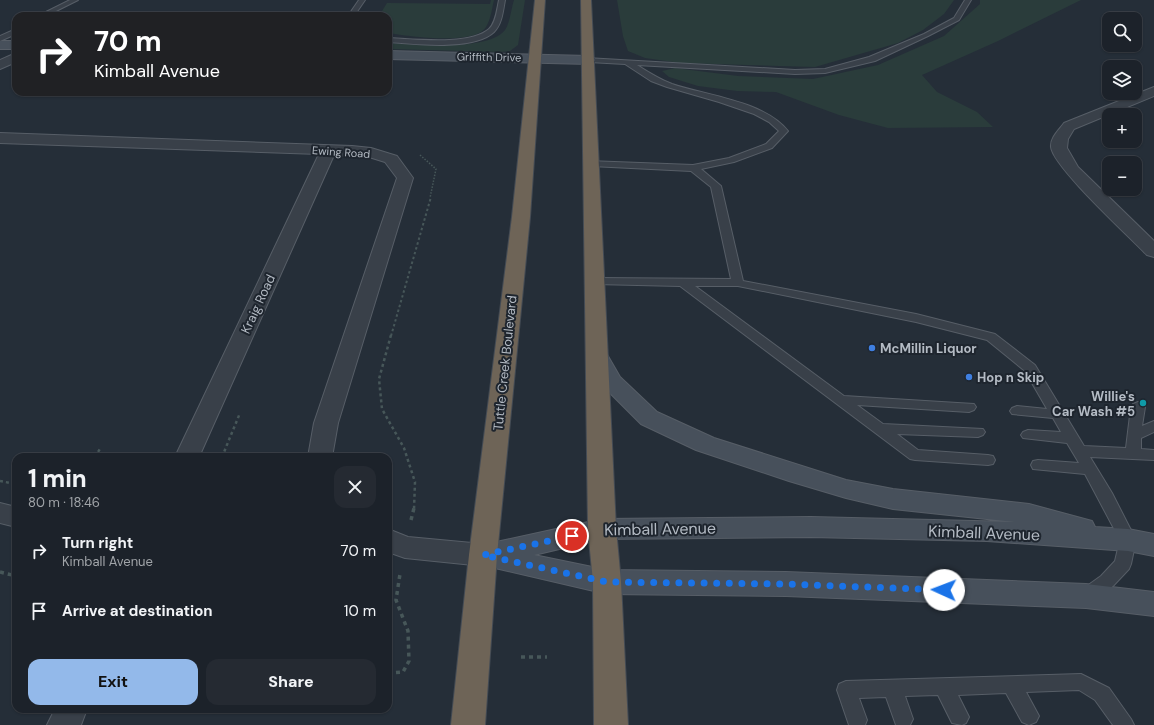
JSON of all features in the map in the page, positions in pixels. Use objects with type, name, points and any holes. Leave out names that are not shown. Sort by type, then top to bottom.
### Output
[{"type":"highway","name":"Tuttle Creek Boulevard","points":[[468,725],[483,555],[521,217],[540,0]]},
{"type":"highway","points":[[586,0],[602,529],[607,582],[611,725]]},
{"type":"main road","points":[[0,45],[12,45]]},
{"type":"main road","name":"Griffith Drive","points":[[392,55],[589,60]]},
{"type":"main road","points":[[597,356],[611,381],[649,418],[705,444],[846,490],[893,499],[1029,514],[1128,540]]},
{"type":"main road","name":"Kimball Avenue","points":[[483,555],[602,529],[811,527],[987,531],[1128,540],[1154,545]]},
{"type":"main road","points":[[483,555],[607,582],[786,584],[1086,596],[1154,604]]},
{"type":"street","points":[[0,65],[12,58]]},
{"type":"street","points":[[1154,91],[1069,126],[1059,137],[1058,146],[1061,154],[1072,170],[1154,251]]},
{"type":"street","name":"Ewing Road","points":[[0,138],[329,150],[372,153],[390,159],[405,178],[326,423],[321,453]]},
{"type":"street","name":"Kraig Road","points":[[189,453],[329,150]]},
{"type":"street","points":[[0,514],[12,516]]},
{"type":"street","points":[[396,544],[483,555]]},
{"type":"street","points":[[64,725],[69,713]]},
{"type":"lane","points":[[50,12],[75,0]]},
{"type":"lane","points":[[354,12],[362,0]]},
{"type":"lane","points":[[392,40],[447,42],[479,37],[490,32],[497,23],[502,0]]},
{"type":"lane","points":[[589,60],[795,72],[825,71],[872,59],[926,35],[956,19],[968,0]]},
{"type":"lane","points":[[0,39],[12,34]]},
{"type":"lane","points":[[591,163],[693,168],[731,160],[769,146],[784,132],[776,123],[760,115],[737,105],[655,79],[626,62]]},
{"type":"lane","points":[[693,168],[716,186],[738,283]]},
{"type":"lane","points":[[594,281],[738,283],[916,318],[991,337],[1030,368],[1070,438],[1104,493],[1128,540],[1123,564],[1107,581],[1086,596]]},
{"type":"lane","points":[[682,282],[915,455],[988,460]]},
{"type":"lane","points":[[841,400],[969,407]]},
{"type":"lane","points":[[1133,453],[1138,407]]},
{"type":"lane","points":[[1017,411],[1056,414]]},
{"type":"lane","points":[[1134,436],[1154,426]]},
{"type":"lane","points":[[879,429],[978,432]]},
{"type":"lane","points":[[1028,435],[1070,438]]},
{"type":"lane","points":[[1078,451],[1154,455]]},
{"type":"lane","points":[[1038,465],[1089,469]]},
{"type":"lane","points":[[857,720],[846,690],[1081,682],[1102,694],[1124,725]]},
{"type":"lane","points":[[1012,685],[1029,716]]},
{"type":"lane","points":[[944,687],[959,717]]},
{"type":"lane","points":[[893,689],[903,719]]},
{"type":"path","points":[[392,673],[403,672],[409,662],[408,631],[396,600],[396,544],[414,507],[415,482],[404,448],[382,409],[380,379],[434,186],[436,169],[423,157],[417,154]]},
{"type":"path","points":[[97,453],[101,447]]},
{"type":"path","points":[[0,481],[12,483]]},
{"type":"path","points":[[0,572],[12,575]]},
{"type":"path","points":[[521,657],[546,657]]},
{"type":"shaded area","points":[[491,0],[494,0],[486,27],[479,33],[455,38],[392,34],[392,12],[381,12],[387,3],[490,4]]},
{"type":"shaded area","points":[[514,0],[525,0],[518,45],[510,51],[392,49],[392,43],[450,45],[483,41],[496,37],[505,30]]},
{"type":"shaded area","points":[[617,0],[954,0],[944,14],[923,30],[898,43],[815,67],[680,63],[645,58],[628,51],[623,36]]},
{"type":"shaded area","points":[[980,0],[1081,0],[998,41],[922,75],[937,92],[977,112],[993,127],[888,128],[839,115],[776,92],[737,91],[698,86],[669,77],[662,71],[675,68],[738,76],[813,79],[878,65],[944,36],[980,4]]},
{"type":"place","name":"McMillin Liquor","points":[[872,348]]},
{"type":"place","name":"Hop n Skip","points":[[969,377]]},
{"type":"place","name":"Willie's Car Wash #5","points":[[1143,403]]},
{"type":"route","points":[[572,536],[483,555],[607,582],[786,584],[944,590]]}]
